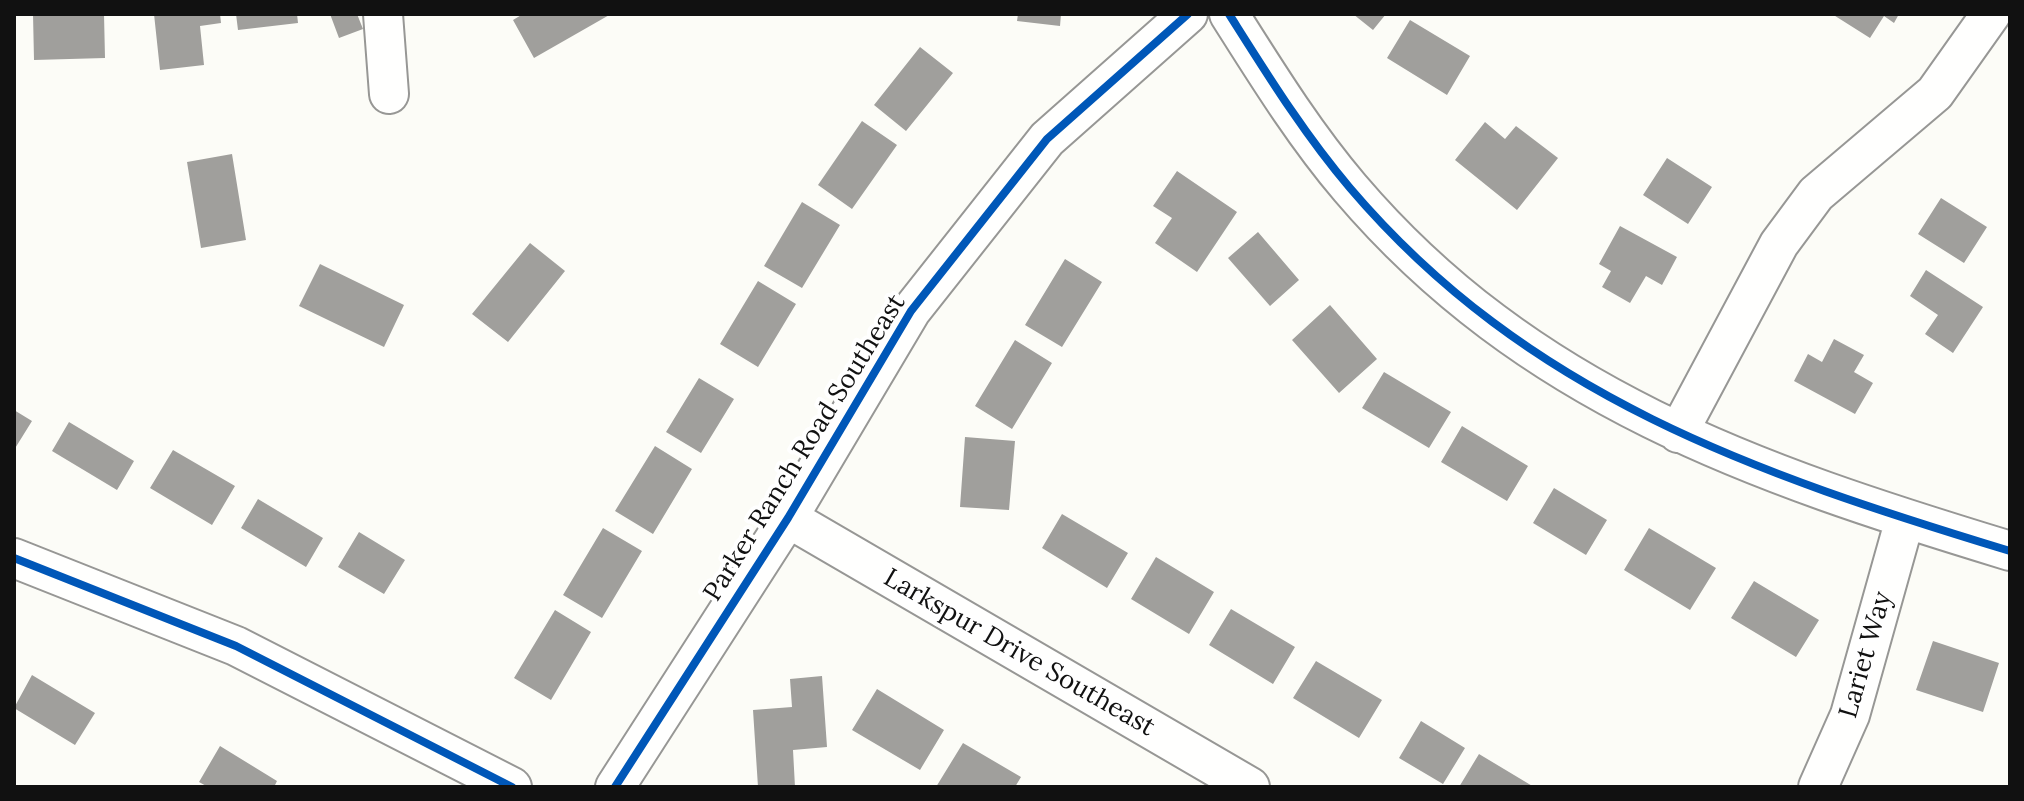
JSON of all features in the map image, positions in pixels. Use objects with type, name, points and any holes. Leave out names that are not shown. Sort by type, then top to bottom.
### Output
[{"type":"street","points":[[383,14],[389,94]]},
{"type":"street","name":"Parker Ranch Road Southeast","points":[[615,787],[788,518],[911,311],[1047,139],[1188,14]]},
{"type":"street","points":[[1229,14],[1295,118],[1351,189],[1412,254],[1516,340],[1591,389],[1678,433],[1832,496],[2010,551]]},
{"type":"street","points":[[1678,433],[1779,244],[1816,194],[1935,93],[1991,14]]},
{"type":"street","name":"Larkspur Drive Southeast","points":[[788,518],[1250,787]]},
{"type":"street","name":"Lariet Way","points":[[1818,787],[1850,715],[1905,519]]},
{"type":"street","points":[[14,558],[236,646],[512,787]]},
{"type":"building","points":[[33,14],[104,14],[105,58],[34,60]]},
{"type":"building","points":[[154,14],[220,14],[221,23],[200,26],[204,65],[160,70]]},
{"type":"building","points":[[236,14],[297,14],[298,23],[238,30]]},
{"type":"building","points":[[330,14],[357,14],[363,29],[339,38]]},
{"type":"building","points":[[523,14],[611,14],[534,58],[513,20]]},
{"type":"building","points":[[1018,14],[1061,14],[1060,26],[1017,21]]},
{"type":"building","points":[[1353,14],[1386,14],[1373,30]]},
{"type":"building","points":[[1832,14],[1899,14],[1894,23],[1884,16],[1870,38]]},
{"type":"building","points":[[1410,20],[1470,56],[1447,95],[1387,58]]},
{"type":"building","points":[[920,47],[953,73],[906,131],[874,105]]},
{"type":"building","points":[[862,121],[897,145],[852,209],[818,185]]},
{"type":"building","points":[[1485,122],[1505,139],[1516,126],[1558,158],[1517,210],[1455,160]]},
{"type":"building","points":[[232,154],[246,240],[201,248],[187,162]]},
{"type":"building","points":[[1667,158],[1712,187],[1688,224],[1643,195]]},
{"type":"building","points":[[1177,171],[1237,212],[1197,272],[1155,243],[1172,218],[1153,206]]},
{"type":"building","points":[[1941,198],[1987,227],[1964,263],[1918,234]]},
{"type":"building","points":[[802,202],[840,225],[802,288],[764,266]]},
{"type":"building","points":[[1620,226],[1677,257],[1662,285],[1646,276],[1630,303],[1602,287],[1611,271],[1599,264]]},
{"type":"building","points":[[1258,232],[1299,280],[1270,306],[1228,258]]},
{"type":"building","points":[[530,243],[565,271],[508,342],[472,314]]},
{"type":"building","points":[[1065,259],[1102,282],[1062,347],[1025,325]]},
{"type":"building","points":[[320,264],[404,305],[384,347],[299,306]]},
{"type":"building","points":[[1926,270],[1983,307],[1953,353],[1925,334],[1938,315],[1910,296]]},
{"type":"building","points":[[758,281],[796,304],[758,367],[720,344]]},
{"type":"building","points":[[1330,305],[1377,359],[1339,393],[1292,340]]},
{"type":"building","points":[[1834,339],[1864,355],[1854,372],[1873,383],[1855,414],[1794,381],[1808,354],[1822,362]]},
{"type":"building","points":[[1015,340],[1052,363],[1012,429],[975,406]]},
{"type":"building","points":[[1384,372],[1451,412],[1429,448],[1362,408]]},
{"type":"building","points":[[699,378],[734,399],[701,453],[666,432]]},
{"type":"building","points":[[14,410],[32,421],[14,450]]},
{"type":"building","points":[[69,422],[134,461],[117,490],[52,451]]},
{"type":"building","points":[[1462,426],[1528,466],[1507,501],[1441,462]]},
{"type":"building","points":[[965,437],[1015,441],[1009,510],[960,507]]},
{"type":"building","points":[[655,446],[692,469],[653,534],[615,511]]},
{"type":"building","points":[[173,450],[235,486],[212,525],[150,488]]},
{"type":"building","points":[[1554,488],[1607,520],[1586,555],[1533,523]]},
{"type":"building","points":[[258,499],[323,538],[306,567],[241,528]]},
{"type":"building","points":[[1062,514],[1128,553],[1107,588],[1042,548]]},
{"type":"building","points":[[603,528],[642,551],[602,618],[563,595]]},
{"type":"building","points":[[1649,528],[1716,568],[1690,610],[1624,570]]},
{"type":"building","points":[[359,532],[405,560],[384,594],[338,567]]},
{"type":"building","points":[[1156,557],[1214,592],[1189,634],[1131,599]]},
{"type":"building","points":[[1754,581],[1819,620],[1796,657],[1731,618]]},
{"type":"building","points":[[1231,609],[1295,647],[1273,684],[1209,645]]},
{"type":"building","points":[[555,610],[591,632],[551,700],[514,678]]},
{"type":"building","points":[[1933,641],[1999,663],[1983,712],[1916,690]]},
{"type":"building","points":[[1316,661],[1382,700],[1359,738],[1293,698]]},
{"type":"building","points":[[32,675],[95,713],[75,745],[14,708]]},
{"type":"building","points":[[822,676],[827,747],[793,750],[795,787],[758,787],[753,710],[792,707],[790,679]]},
{"type":"building","points":[[877,689],[944,730],[920,770],[852,730]]},
{"type":"building","points":[[1421,721],[1465,748],[1443,784],[1399,758]]},
{"type":"building","points":[[963,743],[1021,777],[1015,787],[936,787]]},
{"type":"building","points":[[220,746],[277,781],[274,787],[208,787],[199,782]]},
{"type":"building","points":[[1479,754],[1534,787],[1459,787]]},
{"type":"cycle path","points":[[615,787],[788,518],[911,311],[1047,139],[1188,14]]},
{"type":"cycle path","points":[[1229,14],[1302,125],[1350,188],[1419,260],[1493,322],[1570,374],[1652,419],[1737,457],[1825,491],[2010,551]]},
{"type":"cycle path","points":[[14,558],[236,646],[512,787]]}]
